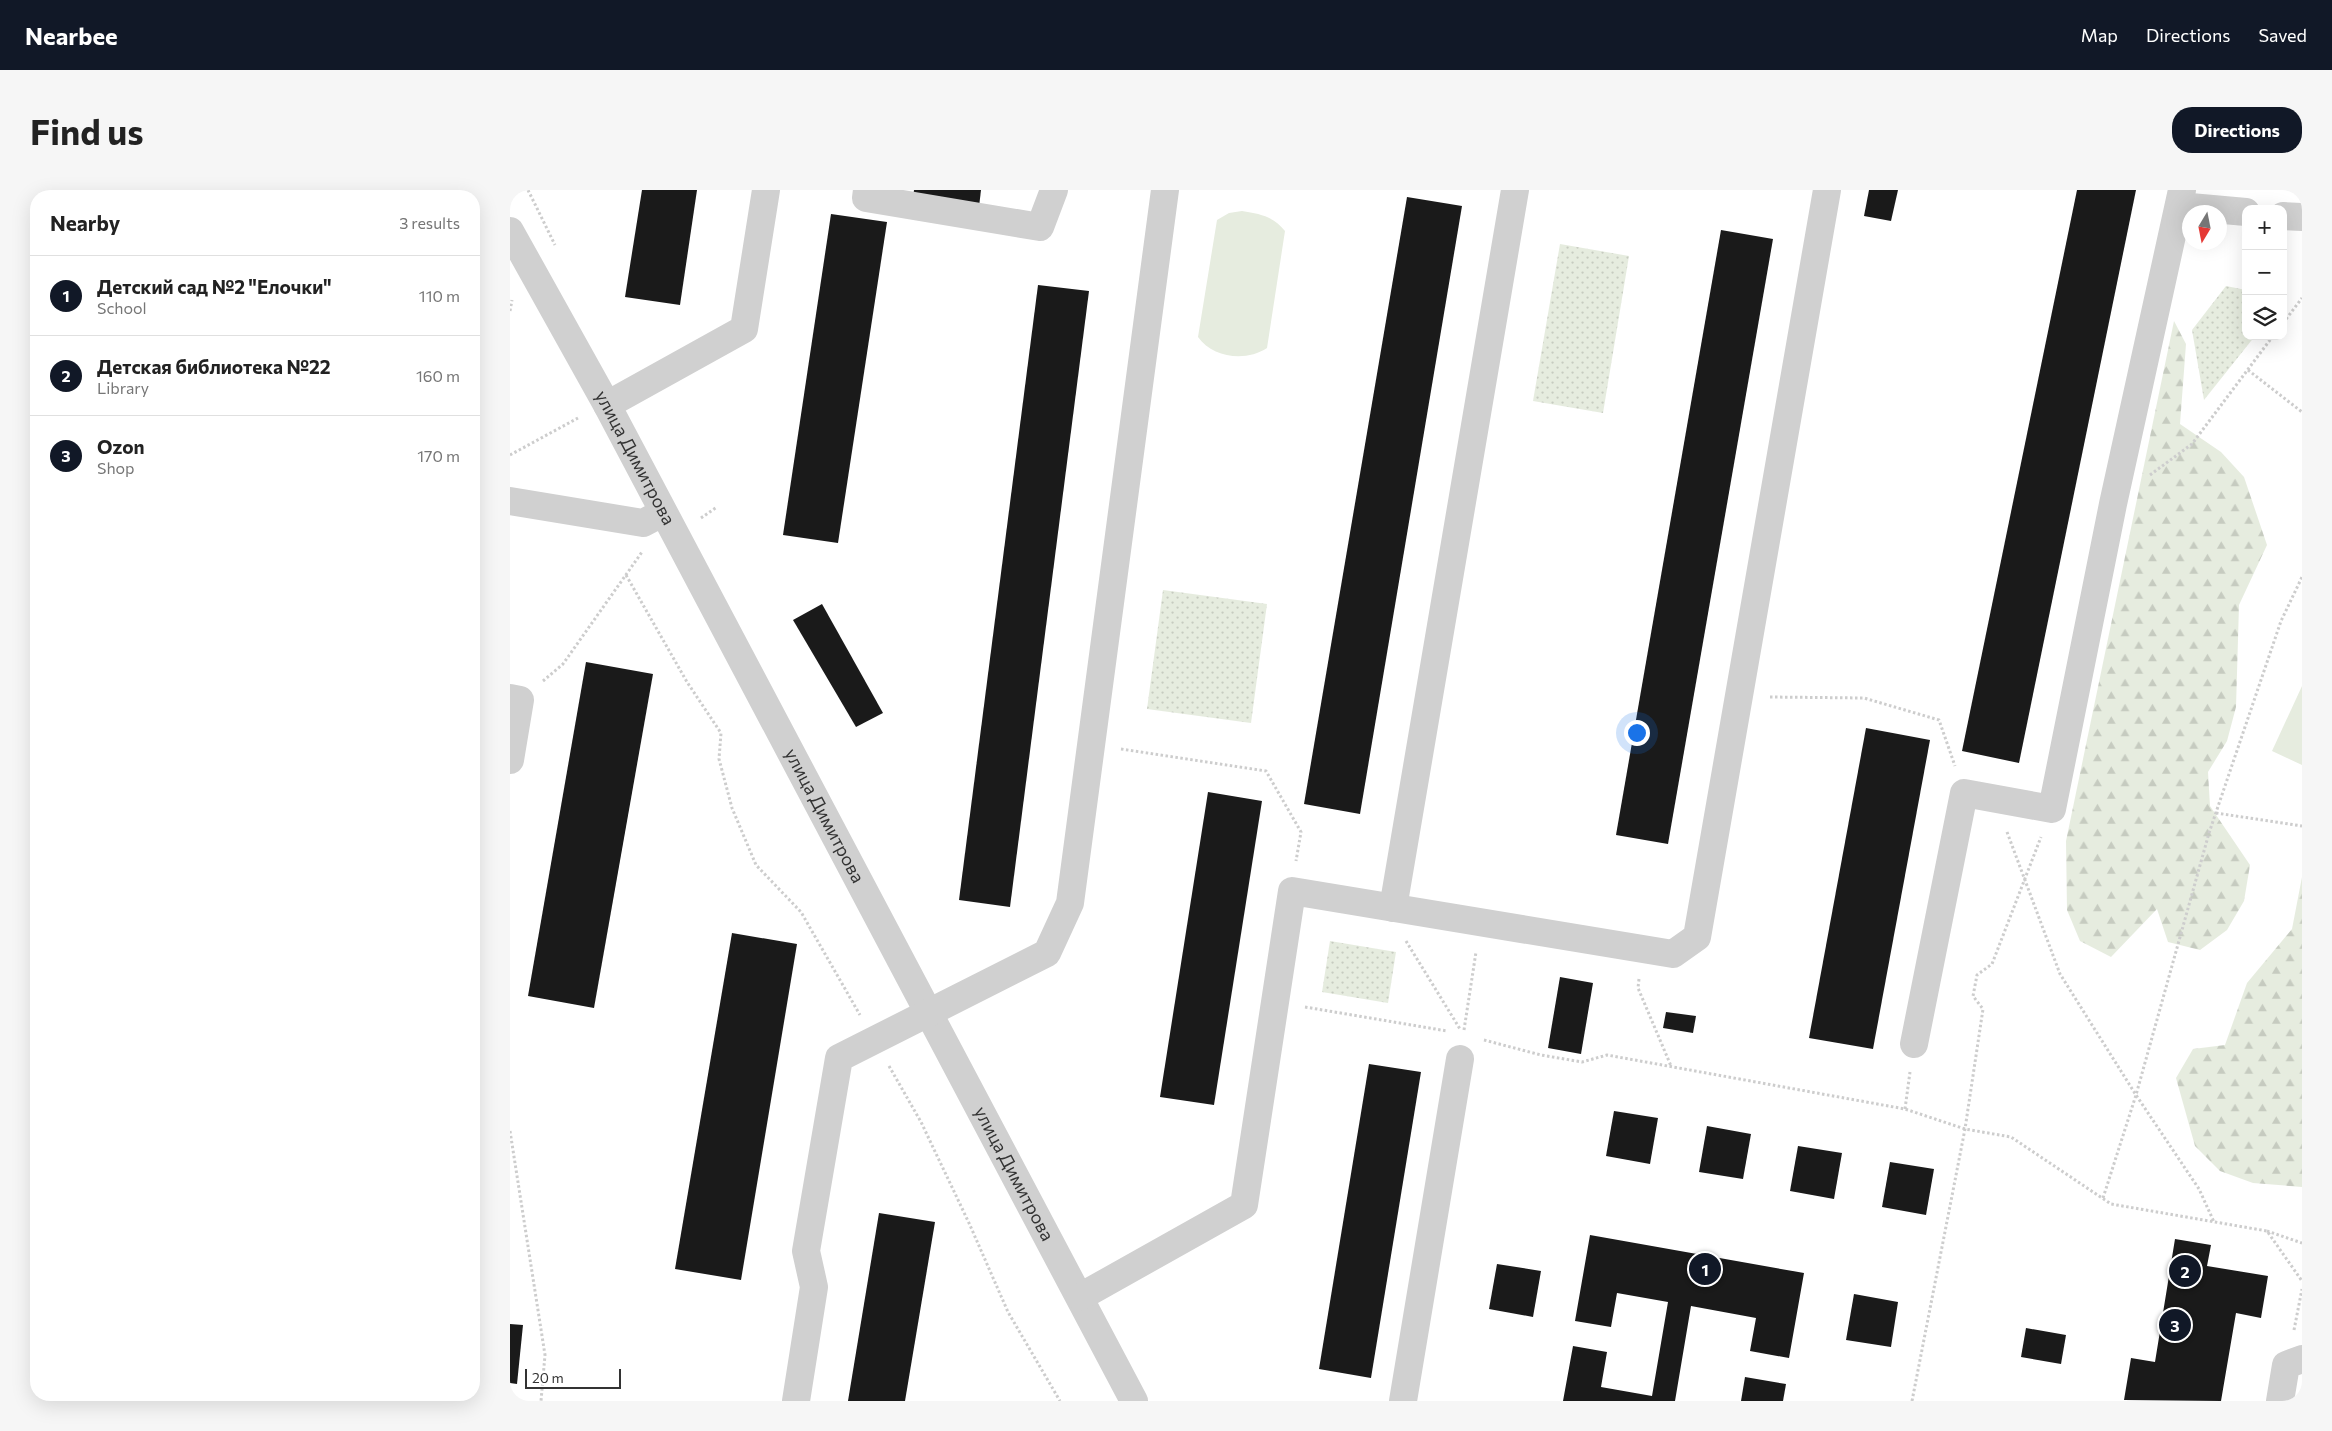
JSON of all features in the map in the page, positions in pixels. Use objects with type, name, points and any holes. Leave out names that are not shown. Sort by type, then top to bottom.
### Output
[{"type":"street","points":[[606,406],[744,329],[766,190]]},
{"type":"street","points":[[867,190],[866,198],[1040,226],[1054,190]]},
{"type":"street","points":[[796,1401],[814,1288],[806,1251],[839,1058],[1047,953],[1070,903],[1165,190]]},
{"type":"street","points":[[1393,908],[1514,190]]},
{"type":"street","points":[[1080,1297],[1244,1205],[1292,891],[1673,954],[1697,937],[1827,190]]},
{"type":"street","points":[[1914,1044],[1964,793],[2052,809],[2113,504],[2180,198],[2242,211]]},
{"type":"street","points":[[2287,216],[2302,217]]},
{"type":"street","name":"улица Димитрова","points":[[510,232],[606,406],[1134,1401]]},
{"type":"street","points":[[510,501],[643,523],[667,523]]},
{"type":"street","points":[[510,760],[515,699]]},
{"type":"street","points":[[1403,1401],[1462,1046]]},
{"type":"street","points":[[2280,1401],[2294,1362]]},
{"type":"path","points":[[510,298],[512,299],[510,311]]},
{"type":"path","points":[[2287,318],[2302,298]]},
{"type":"path","points":[[2113,504],[2192,444],[2270,340]]},
{"type":"path","points":[[2248,370],[2302,412]]},
{"type":"path","points":[[510,454],[578,418]]},
{"type":"path","points":[[515,699],[564,664],[647,545],[667,523],[717,507]]},
{"type":"path","points":[[626,575],[687,682],[721,733],[719,759],[732,808],[756,865],[801,912],[843,982],[921,1122],[969,1223],[1008,1312],[1060,1401]]},
{"type":"path","points":[[2103,1198],[2136,1095],[2216,813],[2281,622],[2302,577]]},
{"type":"path","points":[[1739,696],[1864,698],[1939,720],[1964,793]]},
{"type":"path","points":[[1092,744],[1266,771],[1301,832],[1292,891]]},
{"type":"path","points":[[1994,798],[2060,974],[2136,1095],[2199,1189],[2214,1222]]},
{"type":"path","points":[[1912,1401],[1965,1129],[1983,1010],[1973,996],[1977,975],[1992,964],[2052,809]]},
{"type":"path","points":[[2216,813],[2302,826]]},
{"type":"path","points":[[1393,908],[1404,937],[1462,1046]]},
{"type":"path","points":[[1462,1046],[1481,922]]},
{"type":"path","points":[[1644,949],[1638,988],[1671,1067]]},
{"type":"path","points":[[1275,1002],[1462,1046],[1541,1055],[1582,1062],[1607,1055],[1905,1109],[1965,1129],[2012,1137],[2111,1204],[2267,1231],[2302,1243]]},
{"type":"path","points":[[1905,1109],[1914,1044]]},
{"type":"path","points":[[510,1131],[545,1355],[540,1401]]},
{"type":"path","points":[[2267,1231],[2302,1281]]},
{"type":"path","points":[[2294,1362],[2302,1289]]},
{"type":"green space","points":[[1242,211],[1271,219],[1285,231],[1267,348],[1249,355],[1230,356],[1212,350],[1198,337],[1217,220],[1229,213]]},
{"type":"green space","points":[[1560,244],[1629,256],[1603,413],[1533,401]]},
{"type":"green space","points":[[2226,286],[2242,289],[2242,340],[2252,340],[2204,400],[2192,330]]},
{"type":"green space","points":[[2174,321],[2186,344],[2180,424],[2221,452],[2244,477],[2267,545],[2239,605],[2236,707],[2227,741],[2208,772],[2210,806],[2250,865],[2244,901],[2227,930],[2200,950],[2168,942],[2157,909],[2111,957],[2080,941],[2067,910],[2066,841]]},
{"type":"green space","points":[[1163,590],[1267,604],[1251,723],[1147,709]]},
{"type":"green space","points":[[2302,686],[2302,765],[2272,751]]},
{"type":"green space","points":[[2302,877],[2302,1187],[2253,1183],[2220,1171],[2195,1146],[2176,1078],[2193,1049],[2225,1045],[2247,983],[2292,929]]},
{"type":"green space","points":[[1330,941],[1396,952],[1388,1003],[1322,992]]},
{"type":"building","points":[[642,190],[697,190],[680,305],[625,297]]},
{"type":"building","points":[[914,190],[981,190],[979,207],[913,197]]},
{"type":"building","points":[[1869,190],[1898,190],[1891,221],[1864,216]]},
{"type":"building","points":[[2077,190],[2136,190],[2019,763],[1962,751]]},
{"type":"building","points":[[1407,197],[1462,206],[1360,814],[1304,804]]},
{"type":"building","points":[[831,214],[887,222],[838,543],[783,535]]},
{"type":"building","points":[[1721,230],[1773,239],[1668,844],[1616,835]]},
{"type":"building","points":[[1038,285],[1089,291],[1010,907],[959,900]]},
{"type":"building","points":[[822,604],[883,713],[856,727],[793,620]]},
{"type":"building","points":[[586,662],[653,674],[594,1008],[528,996]]},
{"type":"building","points":[[1866,728],[1930,740],[1873,1049],[1809,1038]]},
{"type":"building","points":[[1208,792],[1262,801],[1214,1105],[1160,1097]]},
{"type":"building","points":[[732,933],[797,944],[741,1280],[675,1269]]},
{"type":"building","points":[[1560,977],[1593,983],[1581,1054],[1548,1048]]},
{"type":"building","points":[[1666,1012],[1696,1016],[1693,1033],[1663,1028]]},
{"type":"building","points":[[1369,1064],[1421,1072],[1371,1378],[1319,1369]]},
{"type":"building","points":[[1614,1111],[1658,1118],[1650,1164],[1606,1156]]},
{"type":"building","points":[[1707,1126],[1751,1134],[1743,1179],[1699,1172]]},
{"type":"building","points":[[1798,1146],[1842,1153],[1834,1199],[1790,1191]]},
{"type":"building","points":[[1890,1162],[1934,1169],[1926,1215],[1882,1207]]},
{"type":"building","points":[[879,1213],[935,1222],[905,1401],[848,1401]]},
{"type":"building","points":[[1590,1235],[1804,1273],[1789,1358],[1750,1351],[1756,1318],[1691,1306],[1675,1401],[1563,1401],[1573,1346],[1607,1352],[1601,1387],[1652,1396],[1668,1302],[1617,1293],[1611,1327],[1575,1321]]},
{"type":"building","points":[[2175,1239],[2211,1245],[2207,1266],[2268,1276],[2261,1318],[2236,1313],[2221,1401],[2124,1400],[2131,1358],[2155,1362]]},
{"type":"building","points":[[1497,1264],[1541,1271],[1533,1317],[1489,1309]]},
{"type":"building","points":[[1854,1294],[1898,1302],[1891,1347],[1846,1340]]},
{"type":"building","points":[[510,1324],[523,1325],[517,1384],[510,1383]]},
{"type":"building","points":[[2026,1328],[2066,1335],[2061,1364],[2021,1357]]},
{"type":"building","points":[[1745,1377],[1786,1384],[1783,1401],[1741,1401]]},
{"type":"place","name":"Детский сад №2 \"Елочки\"","points":[[1705,1269]]},
{"type":"place","name":"Детская библиотека №22","points":[[2185,1271]]},
{"type":"place","name":"Ozon","points":[[2175,1325]]}]
